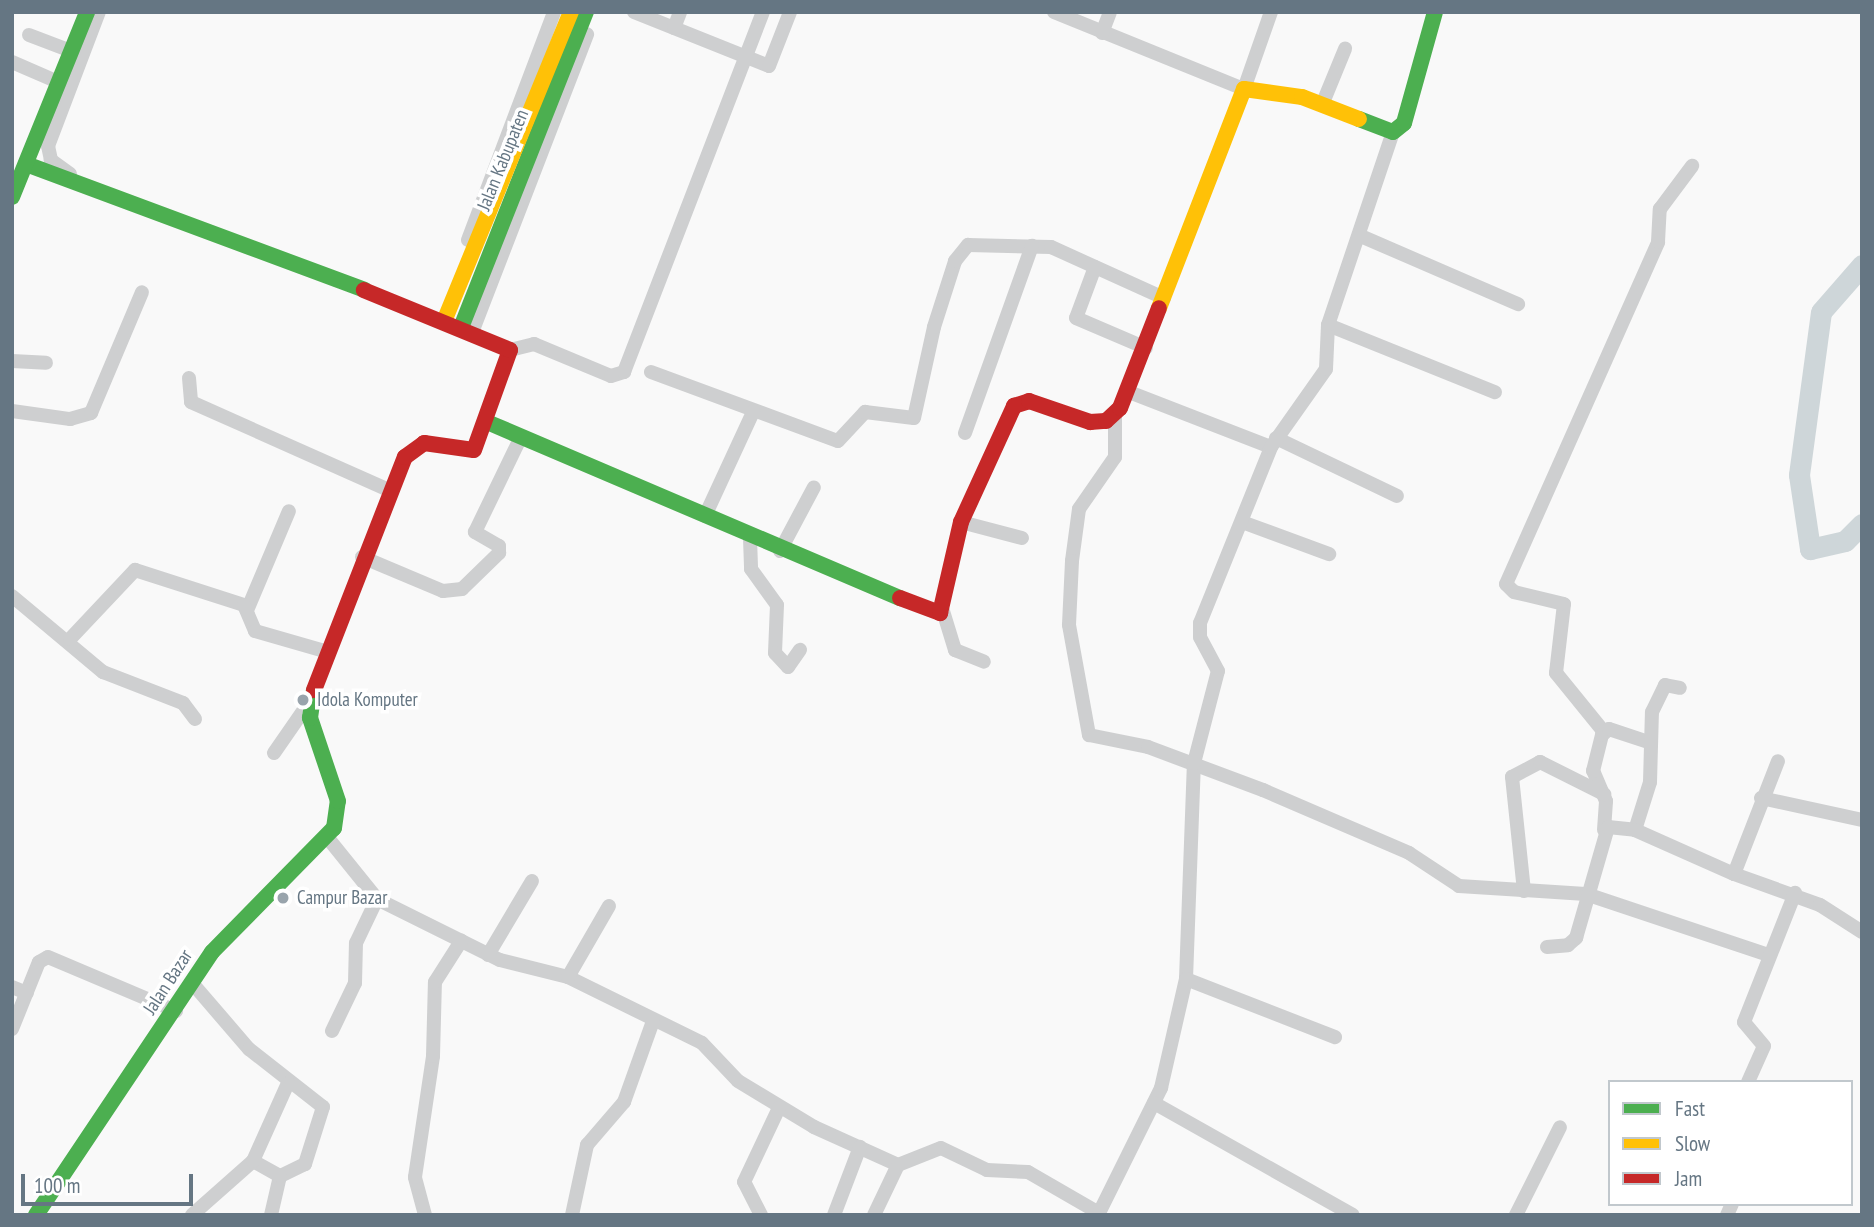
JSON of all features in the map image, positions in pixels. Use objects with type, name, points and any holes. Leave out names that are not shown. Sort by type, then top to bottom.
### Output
[{"type":"street","points":[[12,197],[87,12]]},
{"type":"street","points":[[100,12],[50,136],[55,165],[433,310],[443,302],[554,12]]},
{"type":"street","name":"Jalan Kabupaten","points":[[445,319],[571,12]]},
{"type":"street","name":"Jalan Kabupaten","points":[[467,328],[585,12]]},
{"type":"street","points":[[467,328],[595,12]]},
{"type":"street","points":[[634,12],[769,66],[790,12]]},
{"type":"street","points":[[674,28],[680,12]]},
{"type":"street","points":[[26,164],[445,319],[510,350],[534,344],[611,376],[624,372],[763,12]]},
{"type":"street","points":[[1054,12],[1244,89],[1322,105],[1393,132]]},
{"type":"street","points":[[1102,33],[1110,12]]},
{"type":"street","points":[[1271,12],[1146,348],[1129,392],[1115,416],[1115,457],[1076,523],[1069,625],[1083,722],[1093,738],[1194,764],[1409,853],[1459,886],[1586,894],[1768,955]]},
{"type":"street","points":[[874,1215],[898,1165],[941,1148],[993,1171],[1028,1172],[1101,1214],[1154,1103],[1186,979],[1194,764],[1218,671],[1199,629],[1273,442],[1322,380],[1328,325],[1363,237],[1393,132],[1404,123],[1435,12]]},
{"type":"street","points":[[29,36],[71,51]]},
{"type":"street","points":[[1322,105],[1345,49]]},
{"type":"street","points":[[12,62],[58,82]]},
{"type":"street","points":[[1648,742],[1604,732],[1556,673],[1564,604],[1506,584],[1658,242],[1660,209],[1692,166]]},
{"type":"street","points":[[1363,237],[1518,304]]},
{"type":"street","points":[[651,372],[753,412],[838,441],[865,412],[912,421],[934,327],[960,251],[973,244],[1032,246],[1095,267],[1164,298]]},
{"type":"street","points":[[965,433],[1032,246]]},
{"type":"street","points":[[1095,267],[1076,318],[1146,348]]},
{"type":"street","points":[[12,411],[70,419],[91,413],[142,292]]},
{"type":"street","points":[[1328,325],[1495,392]]},
{"type":"street","points":[[274,753],[310,701],[389,490],[416,445],[471,452],[486,422],[510,350]]},
{"type":"street","points":[[12,361],[46,363]]},
{"type":"street","points":[[189,378],[191,402],[389,490]]},
{"type":"street","points":[[1129,392],[1273,442],[1397,496]]},
{"type":"street","points":[[984,662],[955,650],[943,611],[961,522],[1019,403],[1090,422],[1115,416]]},
{"type":"street","points":[[705,516],[753,412]]},
{"type":"street","points":[[486,422],[780,551],[933,612],[943,611]]},
{"type":"street","points":[[362,557],[443,591],[462,589],[499,553],[499,545],[475,532],[521,437]]},
{"type":"street","points":[[780,551],[814,488]]},
{"type":"street","points":[[289,511],[248,608],[255,631],[328,652]]},
{"type":"street","points":[[961,522],[1022,538]]},
{"type":"street","points":[[1242,522],[1329,554]]},
{"type":"street","points":[[750,538],[751,569],[778,605],[775,653],[788,667],[800,650]]},
{"type":"street","points":[[69,639],[135,570],[248,608]]},
{"type":"street","points":[[12,596],[69,639],[103,672],[183,703],[195,719]]},
{"type":"street","points":[[1635,830],[1650,782],[1648,742],[1663,687],[1680,688]]},
{"type":"street","name":"Jalan Bazar","points":[[36,1215],[163,1004],[193,984],[225,936],[327,837],[339,811],[334,786],[312,733],[310,701]]},
{"type":"street","points":[[1547,947],[1573,943],[1604,830],[1604,793],[1593,771],[1604,732]]},
{"type":"street","points":[[1734,874],[1777,761]]},
{"type":"street","points":[[1524,891],[1511,777],[1540,762],[1604,793]]},
{"type":"street","points":[[1761,798],[1862,820]]},
{"type":"street","points":[[1604,830],[1621,825],[1734,874],[1795,893],[1862,932]]},
{"type":"street","points":[[327,837],[377,899],[488,955],[568,977],[702,1043],[738,1081],[779,1108],[898,1165]]},
{"type":"street","points":[[488,955],[532,881]]},
{"type":"street","points":[[1749,1080],[1764,1046],[1744,1022],[1768,955],[1795,893]]},
{"type":"street","points":[[332,1031],[355,984],[356,943],[377,899]]},
{"type":"street","points":[[568,977],[608,906]]},
{"type":"street","points":[[425,1215],[415,1177],[432,1069],[435,982],[461,941]]},
{"type":"street","points":[[12,1029],[39,962],[48,957],[163,1004]]},
{"type":"street","points":[[1186,979],[1335,1037]]},
{"type":"street","points":[[193,984],[249,1049],[324,1111],[303,1167],[280,1176]]},
{"type":"street","points":[[12,987],[27,993]]},
{"type":"street","points":[[572,1215],[586,1145],[624,1102],[653,1021]]},
{"type":"street","points":[[192,1215],[253,1161],[288,1083]]},
{"type":"street","points":[[1154,1103],[1353,1215]]},
{"type":"street","points":[[761,1215],[744,1182],[779,1108]]},
{"type":"street","points":[[1516,1215],[1560,1127]]},
{"type":"street","points":[[834,1215],[860,1147]]},
{"type":"street","points":[[253,1161],[280,1176]]},
{"type":"street","points":[[271,1215],[280,1176]]},
{"type":"waterway","points":[[1862,265],[1821,312],[1799,475],[1810,549],[1845,541],[1862,524]]},
{"type":"traffic: fast","points":[[12,197],[87,12]]},
{"type":"traffic: fast","points":[[462,325],[586,12]]},
{"type":"traffic: fast","points":[[1359,119],[1393,132],[1404,123],[1435,12]]},
{"type":"traffic: fast","points":[[26,164],[364,290]]},
{"type":"traffic: fast","points":[[487,422],[900,598]]},
{"type":"traffic: fast","points":[[36,1215],[212,952],[334,828],[338,801],[310,718],[314,690]]},
{"type":"traffic: slow","points":[[445,319],[571,12]]},
{"type":"traffic: slow","points":[[1159,308],[1244,89],[1302,97],[1359,119]]},
{"type":"traffic: jam","points":[[314,690],[405,457],[424,443],[474,450],[510,350],[364,290]]},
{"type":"traffic: jam","points":[[900,598],[940,613],[961,522],[1014,406],[1029,401],[1090,422],[1106,421],[1120,408],[1159,308]]},
{"type":"place","name":"Idola Komputer","points":[[303,700]]},
{"type":"place","name":"Campur Bazar","points":[[283,898]]}]
